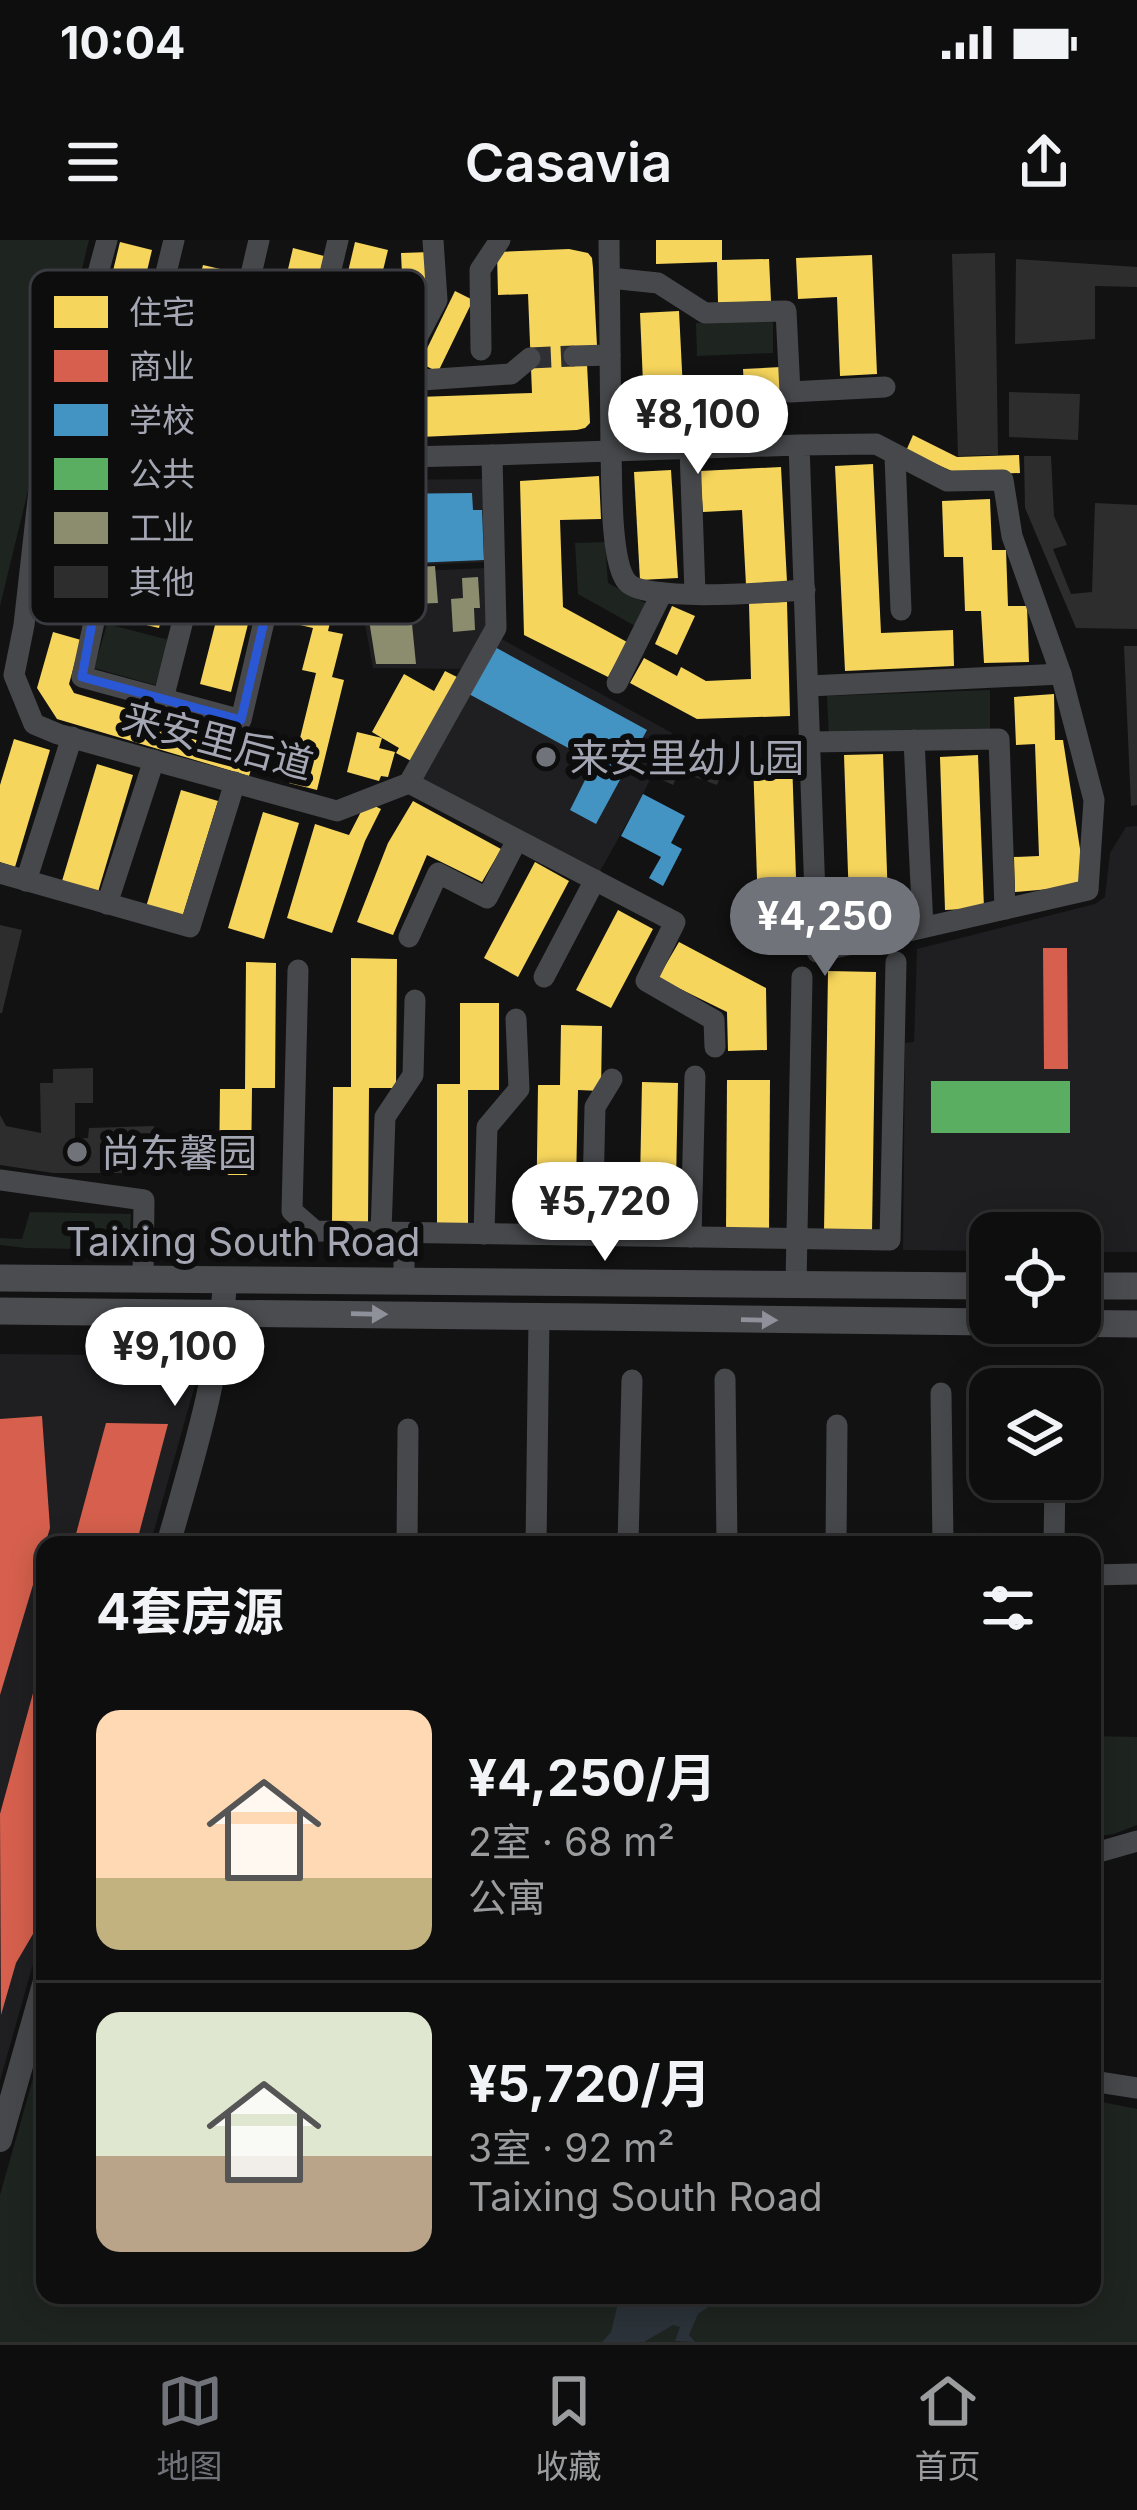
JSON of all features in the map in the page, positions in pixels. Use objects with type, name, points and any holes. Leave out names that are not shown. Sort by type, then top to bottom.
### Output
[{"type":"main road","name":"Taixing South Road","points":[[0,1277],[969,1286]]},
{"type":"main road","points":[[1101,1286],[1137,1286]]},
{"type":"main road","name":"Taixing South Road","points":[[0,1311],[969,1322]]},
{"type":"main road","points":[[1101,1324],[1137,1324]]},
{"type":"street","name":"来安里后道","points":[[99,270],[107,240]]},
{"type":"street","points":[[167,270],[174,240]]},
{"type":"street","points":[[243,240],[262,240],[254,270]]},
{"type":"street","points":[[331,270],[338,240]]},
{"type":"street","points":[[426,321],[437,300],[433,240]]},
{"type":"street","points":[[482,350],[480,270],[500,240]]},
{"type":"street","points":[[609,240],[610,451],[617,562],[628,584],[662,593],[805,590]]},
{"type":"street","points":[[610,278],[658,284],[705,313],[786,310],[790,392],[885,387]]},
{"type":"street","points":[[574,356],[610,355]]},
{"type":"street","points":[[426,380],[511,374],[530,358]]},
{"type":"street","points":[[426,457],[799,445],[876,444],[947,482],[1003,480],[1012,536],[1061,674],[1094,800],[1088,890],[817,952],[799,445]]},
{"type":"street","points":[[690,449],[695,593]]},
{"type":"street","points":[[491,455],[496,628],[409,783],[675,922],[646,981],[714,1020],[715,1046]]},
{"type":"street","points":[[895,456],[901,610]]},
{"type":"street","name":"来安里后道","points":[[30,571],[14,675],[34,724],[338,811],[409,783]]},
{"type":"street","points":[[617,683],[662,593]]},
{"type":"street","points":[[94,624],[82,677],[241,720],[263,624]]},
{"type":"street","points":[[163,699],[182,624]]},
{"type":"street","points":[[809,686],[1061,674]]},
{"type":"street","points":[[26,881],[72,737]]},
{"type":"street","points":[[812,742],[999,739],[1005,908]]},
{"type":"street","points":[[914,740],[923,927]]},
{"type":"street","points":[[107,904],[154,760]]},
{"type":"street","points":[[0,873],[190,927],[235,782]]},
{"type":"street","points":[[409,937],[438,874],[488,898],[517,839]]},
{"type":"street","points":[[544,977],[595,880]]},
{"type":"street","points":[[298,970],[292,1211],[316,1231],[890,1240],[896,962]]},
{"type":"street","points":[[796,1285],[802,977]]},
{"type":"street","points":[[381,1232],[385,1117],[413,1075],[415,1000]]},
{"type":"street","points":[[484,1234],[487,1126],[519,1089],[517,1019]]},
{"type":"street","points":[[692,1237],[695,1076]]},
{"type":"street","points":[[592,1235],[595,1107],[612,1079]]},
{"type":"street","points":[[0,1180],[144,1200],[143,1280]]},
{"type":"street","points":[[404,1233],[404,1281]]},
{"type":"street","points":[[171,1536],[211,1394],[225,1280]]},
{"type":"street","points":[[536,1536],[539,1318]]},
{"type":"street","points":[[725,1379],[727,1536]]},
{"type":"street","points":[[628,1536],[632,1380]]},
{"type":"street","points":[[940,1393],[943,1536]]},
{"type":"street","points":[[836,1536],[837,1425]]},
{"type":"street","points":[[407,1536],[408,1429]]},
{"type":"street","points":[[1054,1536],[1055,1500]]},
{"type":"street","points":[[1101,1575],[1137,1574]]},
{"type":"street","points":[[1101,1851],[1137,1841]]},
{"type":"street","points":[[0,2140],[36,2013]]},
{"type":"street","points":[[1101,2082],[1137,2088]]},
{"type":"highlighted area","points":[[130,419],[287,457],[268,533],[273,583],[241,720],[82,677]]},
{"type":"shaded area","points":[[0,240],[89,240],[82,270],[30,270],[30,483],[0,606]]},
{"type":"shaded area","points":[[773,321],[773,353],[697,356],[696,323]]},
{"type":"shaded area","points":[[485,479],[487,562],[426,565],[426,480]]},
{"type":"shaded area","points":[[605,542],[608,583],[649,605],[637,627],[578,594],[575,543]]},
{"type":"shaded area","points":[[486,568],[490,626],[464,669],[373,668],[365,624],[426,624],[426,571]]},
{"type":"shaded area","points":[[107,624],[169,640],[155,685],[94,668]]},
{"type":"shaded area","name":"来安里幼儿园","points":[[498,637],[672,733],[598,875],[418,782]]},
{"type":"shaded area","points":[[990,690],[990,734],[829,739],[827,696]]},
{"type":"shaded area","points":[[1137,826],[1137,1252],[1101,1252],[1101,1212],[969,1212],[969,1251],[903,1250],[905,1043],[914,1042],[917,949],[1095,904],[1105,897],[1110,853],[1126,827]]},
{"type":"shaded area","points":[[30,1212],[131,1214],[129,1250],[0,1245],[0,1238],[22,1239]]},
{"type":"shaded area","points":[[0,1354],[203,1356],[153,1536],[36,1536],[36,1953],[0,2081]]},
{"type":"shaded area","points":[[1101,1736],[1137,1737],[1137,1825],[1101,1836]]},
{"type":"shaded area","points":[[36,2068],[36,2304],[1101,2304],[1101,2102],[1137,2109],[1137,2342],[0,2342],[0,2195]]},
{"type":"shaded area","points":[[618,2304],[713,2304],[698,2314],[689,2335],[695,2342],[675,2341],[680,2327],[673,2325],[644,2342],[602,2342],[611,2332]]},
{"type":"building: 住宅","points":[[656,240],[722,240],[722,260],[769,259],[771,301],[718,303],[717,262],[656,264]]},
{"type":"building: 住宅","points":[[120,242],[152,250],[147,270],[113,270]]},
{"type":"building: 住宅","points":[[355,242],[388,250],[383,270],[348,270]]},
{"type":"building: 住宅","points":[[293,248],[324,256],[321,270],[288,270]]},
{"type":"building: 住宅","points":[[569,249],[592,258],[597,346],[587,364],[590,423],[577,430],[426,437],[426,397],[532,393],[528,294],[498,295],[497,252]]},
{"type":"building: 住宅","points":[[431,252],[433,287],[426,302],[426,270],[402,270],[401,253]]},
{"type":"building: 住宅","points":[[872,255],[877,374],[840,376],[837,297],[798,299],[796,258]]},
{"type":"building: 住宅","points":[[455,291],[473,300],[438,372],[426,366],[426,351]]},
{"type":"building: 住宅","points":[[679,311],[683,390],[744,387],[743,369],[781,367],[783,424],[645,430],[640,313]]},
{"type":"building: 住宅","points":[[913,435],[957,457],[1019,455],[1020,473],[961,475],[906,451]]},
{"type":"building: 住宅","points":[[873,464],[881,633],[953,630],[954,666],[845,671],[835,466]]},
{"type":"building: 住宅","points":[[781,467],[787,582],[746,585],[742,510],[703,512],[700,471]]},
{"type":"building: 住宅","points":[[671,470],[678,578],[640,580],[634,472]]},
{"type":"building: 住宅","points":[[599,476],[601,519],[560,520],[563,607],[627,642],[608,677],[524,635],[520,481]]},
{"type":"building: 住宅","points":[[990,499],[992,550],[1006,550],[1008,606],[1027,606],[1029,662],[984,663],[981,611],[965,611],[963,557],[944,557],[942,501]]},
{"type":"building: 住宅","points":[[787,602],[790,716],[697,719],[630,683],[644,658],[677,676],[681,667],[706,681],[751,679],[749,603]]},
{"type":"building: 住宅","points":[[672,606],[695,616],[677,655],[655,644]]},
{"type":"building: 住宅","points":[[215,624],[248,624],[231,692],[200,684]]},
{"type":"building: 住宅","points":[[330,624],[328,631],[343,634],[332,677],[344,680],[317,790],[289,783],[316,673],[302,670],[313,628],[300,625]]},
{"type":"building: 住宅","points":[[53,632],[81,640],[69,684],[74,693],[258,747],[249,776],[57,719],[37,688]]},
{"type":"building: 住宅","points":[[445,671],[459,678],[413,762],[372,732],[404,674],[434,691]]},
{"type":"building: 住宅","points":[[1054,694],[1055,740],[1063,740],[1083,886],[1015,892],[1014,857],[1039,856],[1035,744],[1016,745],[1014,697]]},
{"type":"building: 住宅","points":[[357,732],[382,738],[379,748],[395,752],[388,777],[381,776],[379,781],[347,772]]},
{"type":"building: 住宅","points":[[14,739],[50,750],[15,867],[0,862],[0,785]]},
{"type":"building: 住宅","points":[[883,754],[889,931],[850,932],[844,755]]},
{"type":"building: 住宅","points":[[978,755],[984,908],[945,910],[940,757]]},
{"type":"building: 住宅","points":[[792,760],[798,936],[759,938],[753,761]]},
{"type":"building: 住宅","points":[[97,764],[133,775],[98,892],[62,881]]},
{"type":"building: 住宅","points":[[181,790],[218,801],[182,918],[146,907]]},
{"type":"building: 住宅","points":[[413,801],[501,849],[482,882],[427,855],[393,935],[357,922],[388,843]]},
{"type":"building: 住宅","points":[[366,802],[381,809],[332,933],[287,918],[315,824],[349,835]]},
{"type":"building: 住宅","points":[[263,812],[299,823],[264,939],[228,928]]},
{"type":"building: 住宅","points":[[535,862],[569,881],[518,977],[484,958]]},
{"type":"building: 住宅","points":[[618,910],[653,929],[611,1008],[576,990]]},
{"type":"building: 住宅","points":[[679,942],[766,988],[767,1050],[728,1051],[727,1012],[658,978]]},
{"type":"building: 住宅","points":[[351,958],[397,959],[396,1088],[369,1088],[368,1224],[332,1224],[333,1087],[351,1087]]},
{"type":"building: 住宅","points":[[246,962],[276,963],[275,1088],[252,1088],[251,1175],[219,1175],[220,1089],[245,1089]]},
{"type":"building: 住宅","points":[[828,971],[876,972],[872,1233],[824,1232]]},
{"type":"building: 住宅","points":[[460,1003],[499,1003],[499,1090],[468,1090],[468,1225],[437,1225],[437,1084],[460,1084]]},
{"type":"building: 住宅","points":[[561,1025],[602,1026],[601,1091],[578,1090],[575,1230],[536,1230],[538,1085],[560,1085]]},
{"type":"building: 住宅","points":[[727,1080],[770,1080],[769,1232],[726,1232]]},
{"type":"building: 住宅","points":[[642,1082],[678,1083],[675,1232],[639,1232]]},
{"type":"building: 商业","points":[[1043,948],[1067,948],[1068,1069],[1044,1069]]},
{"type":"building: 商业","points":[[42,1416],[50,1528],[48,1536],[36,1536],[36,1575],[0,1695],[0,1419]]},
{"type":"building: 商业","points":[[106,1423],[168,1424],[138,1536],[75,1536]]},
{"type":"building: 商业","points":[[36,1682],[36,1922],[16,1963],[1,2015],[0,1814]]},
{"type":"building: 学校","points":[[426,493],[472,493],[473,510],[482,510],[484,560],[426,562]]},
{"type":"building: 学校","points":[[493,646],[647,730],[596,824],[570,810],[594,762],[467,693]]},
{"type":"building: 学校","points":[[643,794],[685,816],[671,843],[682,849],[663,886],[649,878],[661,857],[621,836]]},
{"type":"building: 公共","points":[[931,1081],[1070,1081],[1070,1133],[931,1133]]},
{"type":"building: 工业","points":[[426,566],[435,566],[438,603],[426,603]]},
{"type":"building: 工业","points":[[478,577],[480,608],[474,608],[475,630],[453,632],[451,599],[463,598],[462,578]]},
{"type":"building: 工业","points":[[370,624],[412,624],[416,664],[376,664]]},
{"type":"building: 其他","points":[[995,253],[998,455],[958,456],[952,254]]},
{"type":"building: 其他","points":[[1016,259],[1137,267],[1137,287],[1095,286],[1095,339],[1015,344]]},
{"type":"building: 其他","points":[[1009,392],[1080,394],[1078,440],[1009,437]]},
{"type":"building: 其他","points":[[1024,456],[1051,456],[1054,516],[1067,545],[1053,549],[1071,594],[1092,592],[1095,503],[1137,505],[1137,629],[1076,628],[1025,508]]},
{"type":"building: 其他","points":[[1124,646],[1137,646],[1137,805],[1131,806]]},
{"type":"building: 其他","points":[[669,749],[686,757],[673,785],[656,777]]},
{"type":"building: 其他","points":[[691,753],[724,765],[717,785],[684,773]]},
{"type":"building: 其他","points":[[0,925],[22,930],[2,1013],[0,1013]]},
{"type":"building: 其他","name":"尚东馨园","points":[[93,1068],[93,1103],[75,1103],[75,1139],[88,1138],[89,1128],[154,1126],[153,1173],[53,1173],[0,1165],[0,1115],[6,1126],[41,1133],[40,1083],[53,1083],[53,1069]]},
{"type":"tunnel","points":[[530,358],[574,356]]},
{"type":"place","name":"来安里幼儿园","points":[[546,757]]},
{"type":"place","name":"尚东馨园","points":[[77,1152]]}]
